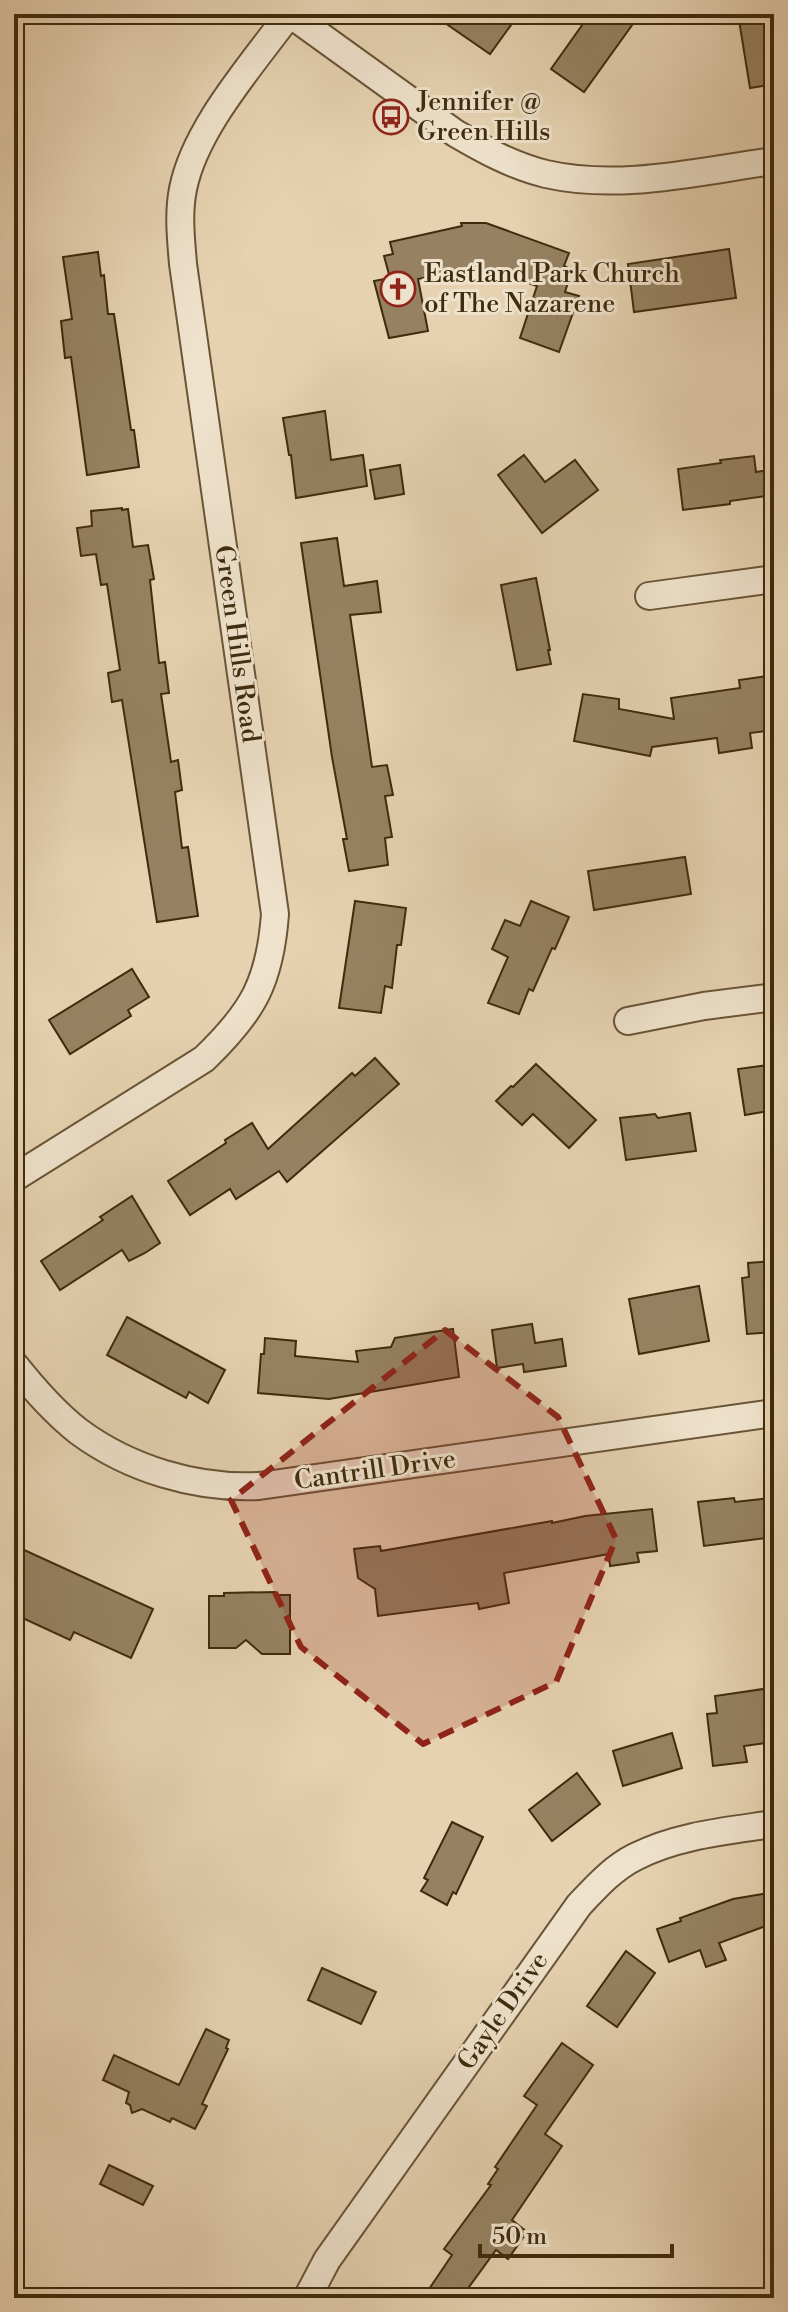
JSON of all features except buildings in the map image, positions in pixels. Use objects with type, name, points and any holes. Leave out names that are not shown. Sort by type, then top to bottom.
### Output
[{"type":"street","points":[[289,14],[455,133],[481,149],[545,173],[584,180],[614,181],[774,161]]},
{"type":"street","name":"Green Hills Road","points":[[14,1178],[204,1059],[230,1035],[248,1008],[264,978],[272,949],[275,914],[183,264],[180,224],[183,190],[204,134],[289,14]]},
{"type":"street","points":[[649,596],[774,579]]},
{"type":"street","points":[[628,1021],[704,1006],[774,997]]},
{"type":"street","name":"Cantrill Drive","points":[[14,1364],[57,1412],[113,1453],[150,1469],[207,1484],[232,1487],[259,1486],[774,1413]]},
{"type":"street","name":"Gayle Drive","points":[[307,2298],[327,2260],[363,2209],[579,1905],[603,1880],[633,1858],[669,1842],[774,1824]]},
{"type":"highlighted area","points":[[445,1330],[558,1417],[616,1539],[556,1682],[423,1744],[301,1647],[231,1500]]},
{"type":"place","name":"Jennifer @ Green Hills","points":[[391,117]]},
{"type":"place","name":"Eastland Park Church of The Nazarene","points":[[398,289]]}]
